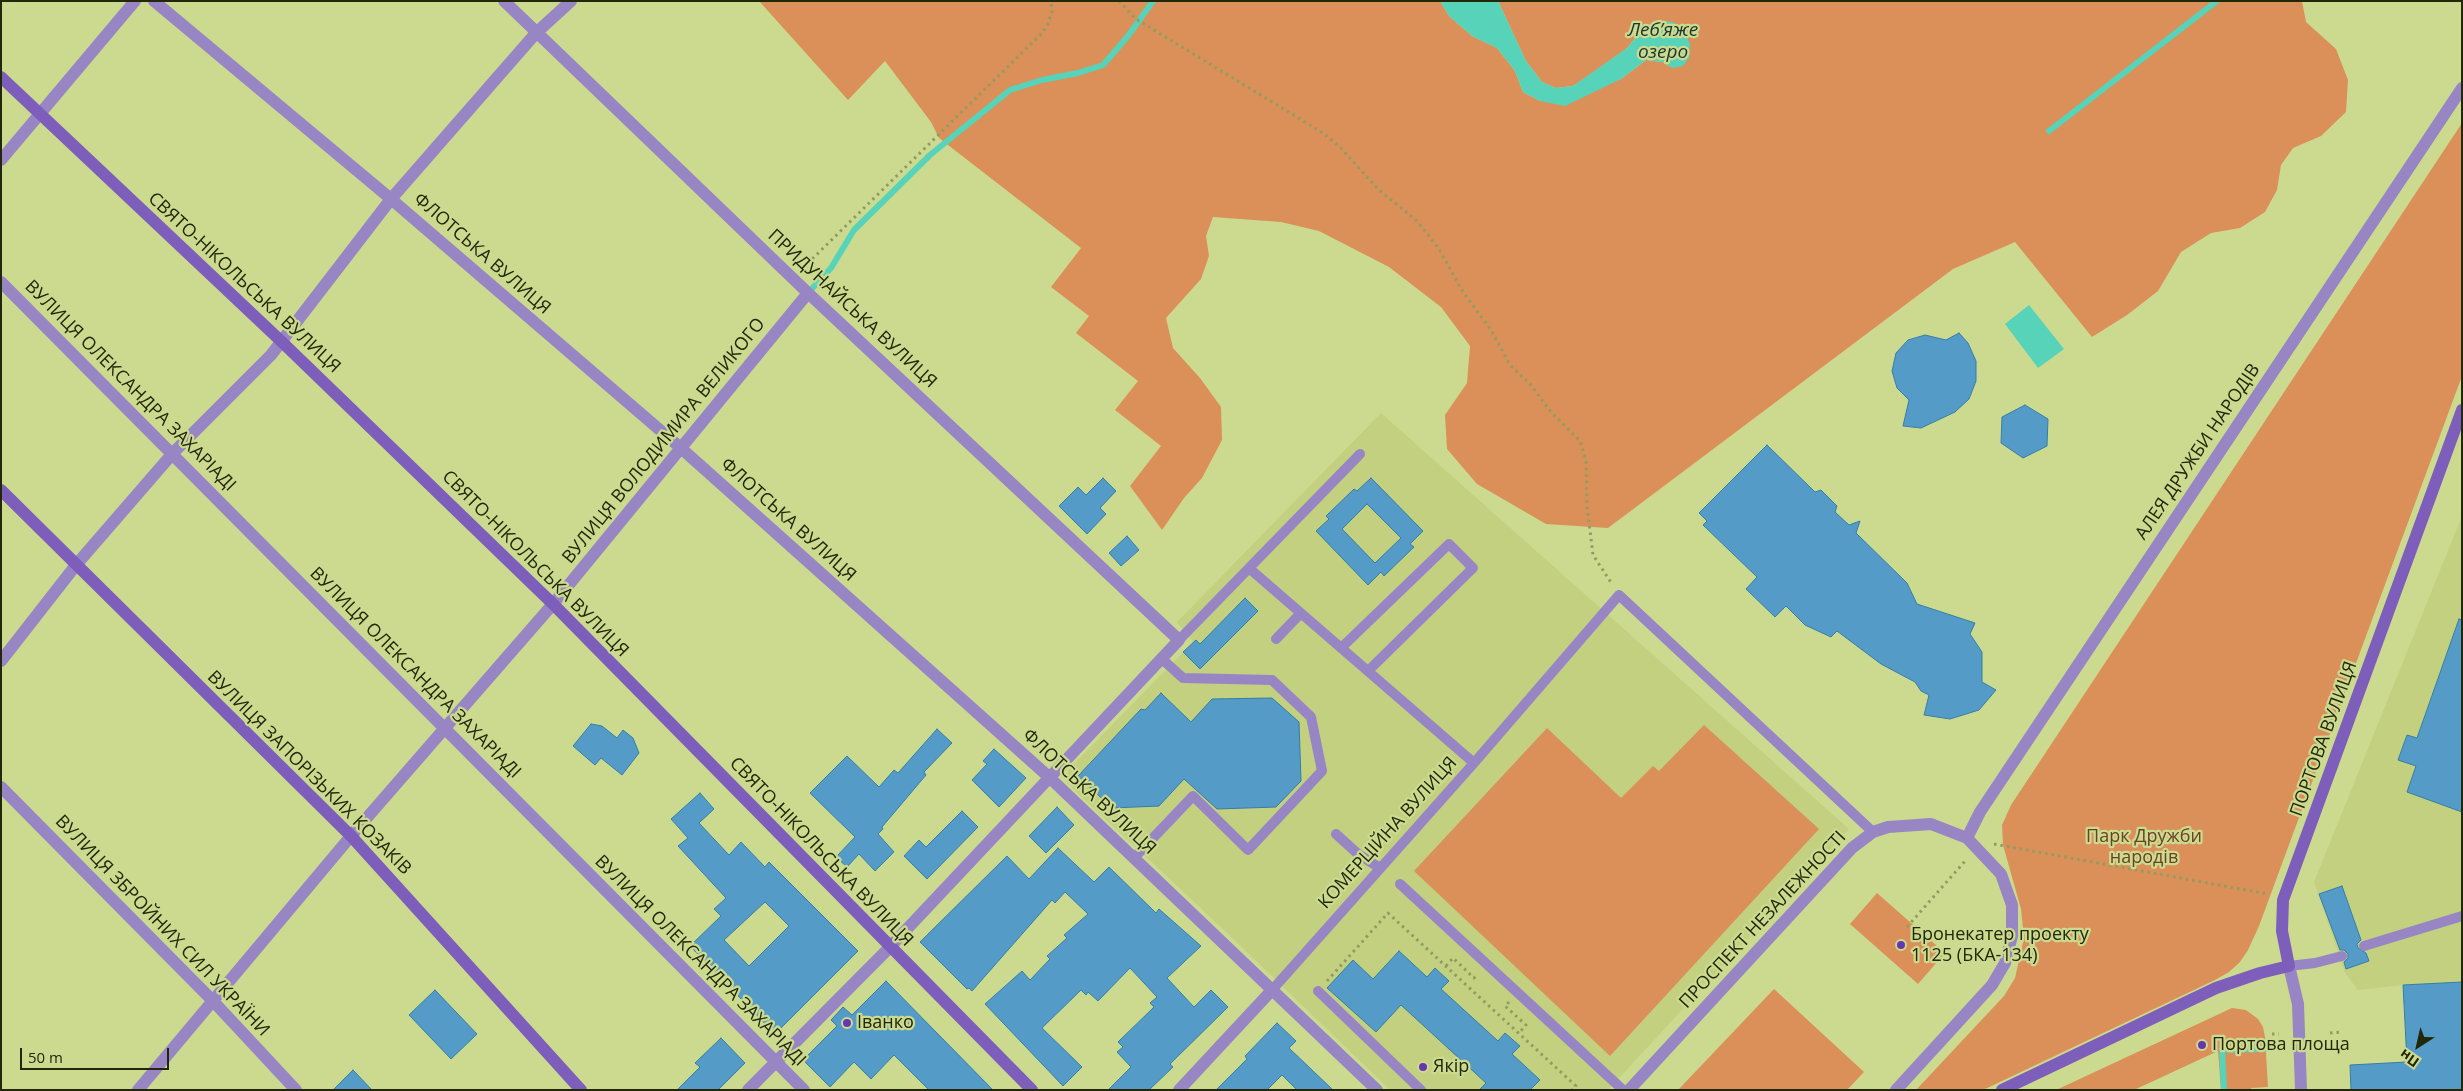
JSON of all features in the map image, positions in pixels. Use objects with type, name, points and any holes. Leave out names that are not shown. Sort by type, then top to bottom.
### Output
[{"type":"main road","name":"СВЯТО-НІКОЛЬСЬКА ВУЛИЦЯ","points":[[1,77],[282,342],[553,604],[1032,1090]]},
{"type":"main road","name":"ПОРТОВА ВУЛИЦЯ","points":[[2290,966],[2282,931],[2284,900],[2462,410]]},
{"type":"main road","name":"ВУЛИЦЯ ЗАПОРІЗЬКИХ КОЗАКІВ","points":[[1,490],[351,836],[581,1090]]},
{"type":"main road","points":[[2004,1089],[2216,988],[2260,973],[2290,966]]},
{"type":"street","points":[[1,160],[135,1]]},
{"type":"street","name":"ФЛОТСЬКА ВУЛИЦЯ","points":[[154,1],[391,199],[682,449],[1049,778],[1273,989],[1377,1090]]},
{"type":"street","name":"ПРИДУНАЙСЬКА ВУЛИЦЯ","points":[[504,1],[808,293],[1179,640]]},
{"type":"street","points":[[1,662],[76,565],[173,453],[271,356],[391,199],[536,33],[571,1]]},
{"type":"street","name":"АЛЕЯ ДРУЖБИ НАРОДІВ","points":[[1967,838],[1980,812],[2462,88]]},
{"type":"street","name":"ВУЛИЦЯ ОЛЕКСАНДРА ЗАХАРІАДІ","points":[[1,282],[804,1090]]},
{"type":"street","name":"ВУЛИЦЯ ВОЛОДИМИРА ВЕЛИКОГО","points":[[138,1090],[351,836],[553,604],[808,293]]},
{"type":"street","points":[[748,1090],[890,947],[1179,640]]},
{"type":"street","name":"ВУЛИЦЯ ЗБРОЙНИХ СИЛ УКРАЇНИ","points":[[1,787],[213,1001],[296,1090]]},
{"type":"street","name":"ПРОСПЕКТ НЕЗАЛЕЖНОСТІ","points":[[1629,1090],[1852,848],[1873,832],[1888,827],[1931,824],[1967,838],[2001,874],[2012,906],[2012,936],[2005,963],[1992,985],[1896,1090]]},
{"type":"street","name":"ПОРТОВА ВУЛИЦЯ","points":[[2290,966],[2298,1004],[2301,1090]]},
{"type":"street","name":"КОМЕРЦІЙНА ВУЛИЦЯ","points":[[1179,1090],[1273,989]]},
{"type":"lane","points":[[1179,640],[1360,454]]},
{"type":"lane","points":[[1341,648],[1449,544],[1473,568],[1368,671]]},
{"type":"lane","points":[[1250,569],[1474,763]]},
{"type":"lane","name":"КОМЕРЦІЙНА ВУЛИЦЯ","points":[[1273,989],[1474,763],[1619,595]]},
{"type":"lane","points":[[1619,595],[1873,832]]},
{"type":"lane","points":[[1276,638],[1301,613]]},
{"type":"lane","points":[[1134,858],[1192,796],[1248,850],[1322,771],[1311,717],[1272,680],[1183,678],[1162,659]]},
{"type":"lane","points":[[1336,834],[1358,854],[1380,868]]},
{"type":"lane","points":[[1400,884],[1623,1090]]},
{"type":"lane","points":[[2364,946],[2462,916]]},
{"type":"lane","points":[[2290,966],[2315,963],[2342,956]]},
{"type":"lane","points":[[1318,991],[1421,1090]]},
{"type":"path","points":[[795,280],[808,261],[1042,33],[1048,24],[1051,1]]},
{"type":"path","points":[[1119,1],[1136,19],[1323,133],[1339,146],[1378,189],[1417,221],[1439,249],[1463,292],[1490,330],[1510,365],[1530,384],[1551,412],[1580,441],[1586,460],[1587,506],[1593,555],[1619,595]]},
{"type":"path","points":[[1967,838],[2275,895]]},
{"type":"path","points":[[1907,927],[1976,848]]},
{"type":"path","points":[[1318,991],[1388,913],[1576,1086],[1572,1090]]},
{"type":"path","points":[[1446,966],[1453,958],[1473,976]]},
{"type":"path","points":[[1507,1008],[1526,1025],[1518,1033]]},
{"type":"path","points":[[2330,1033],[2341,1032]]},
{"type":"path","points":[[2272,1034],[2279,1034]]},
{"type":"shaded area","points":[[1381,413],[1849,829],[1608,1090],[1390,1090],[1222,928],[1067,783],[1068,770],[1193,642],[1177,622]]},
{"type":"shaded area","points":[[2462,516],[2462,1090],[2351,1090],[2350,1065],[2407,1062],[2403,985],[2358,990],[2345,973],[2314,882]]},
{"type":"green space","points":[[759,1],[1440,1],[1449,16],[1472,36],[1497,48],[1515,71],[1523,92],[1540,101],[1621,79],[1646,60],[1662,62],[1673,68],[1642,30],[1627,48],[1591,74],[1573,86],[1556,88],[1542,82],[1526,61],[1498,1],[2302,1],[2306,22],[2336,49],[2348,80],[2346,112],[2321,136],[2293,148],[2281,165],[2277,190],[2265,212],[2240,228],[2211,233],[2181,252],[2158,291],[2127,315],[2092,337],[2015,242],[1953,269],[1608,528],[1546,524],[1477,484],[1447,449],[1445,415],[1467,383],[1470,346],[1441,307],[1389,267],[1319,231],[1281,222],[1213,217],[1206,236],[1209,256],[1201,279],[1166,318],[1173,348],[1200,378],[1221,407],[1222,440],[1202,478],[1184,498],[1162,530],[1130,486],[1161,446],[1115,410],[1138,381],[1076,333],[1089,316],[1051,287],[1081,248],[939,138],[931,122],[885,61],[848,100]]},
{"type":"green space","name":"Парк Дружби народів","points":[[2462,123],[2462,376],[2259,926],[2248,950],[2240,962],[2229,972],[2215,980],[1983,1090],[1916,1090],[2004,996],[2015,978],[2024,938],[2021,909],[2003,845],[2002,825],[2011,805]]},
{"type":"green space","points":[[1704,725],[1819,829],[1610,1056],[1414,871],[1547,728],[1621,798],[1653,766],[1659,771]]},
{"type":"green space","points":[[1877,893],[1945,953],[1918,984],[1850,924]]},
{"type":"green space","points":[[1774,989],[1864,1072],[1847,1090],[1678,1090]]},
{"type":"green space","points":[[2232,1008],[2246,1010],[2258,1019],[2263,1027],[2268,1087],[2251,1088],[2251,1090],[2221,1090],[2218,1051],[2134,1090],[2056,1090]]},
{"type":"water","name":"Леб’яже озеро","points":[[1440,1],[1498,1],[1526,61],[1542,82],[1556,88],[1573,86],[1627,48],[1642,30],[1660,21],[1673,22],[1683,31],[1690,43],[1689,58],[1683,66],[1673,68],[1662,62],[1646,60],[1621,79],[1565,106],[1540,101],[1523,92],[1515,71],[1497,48],[1472,36],[1449,16]]},
{"type":"water","points":[[2029,305],[2064,349],[2038,368],[2005,324]]},
{"type":"building","points":[[1959,333],[1968,343],[1976,361],[1976,381],[1969,399],[1955,412],[1921,428],[1903,426],[1909,400],[1897,388],[1892,371],[1896,353],[1908,340],[1925,335],[1946,340]]},
{"type":"building","points":[[2025,405],[2048,419],[2047,446],[2023,458],[2001,443],[2002,417]]},
{"type":"building","points":[[1767,445],[1815,492],[1821,490],[1837,506],[1835,512],[1849,525],[1860,521],[1856,533],[1907,583],[1917,604],[1975,623],[1970,634],[1982,652],[1982,682],[1996,690],[1979,710],[1950,719],[1924,715],[1929,695],[1921,691],[1915,682],[1881,664],[1837,631],[1831,637],[1805,625],[1786,606],[1775,617],[1746,589],[1757,577],[1703,525],[1707,521],[1699,513]]},
{"type":"building","points":[[1103,478],[1116,491],[1100,508],[1106,514],[1087,534],[1059,506],[1078,487],[1086,495]]},
{"type":"building","points":[[1371,478],[1423,531],[1410,544],[1414,547],[1384,576],[1381,572],[1368,585],[1316,531],[1329,519],[1326,516],[1354,489],[1357,491]],"holes":[[[1367,504],[1401,538],[1375,563],[1342,529]]]},
{"type":"building","points":[[1127,536],[1139,550],[1121,566],[1109,553]]},
{"type":"building","points":[[1245,598],[1258,611],[1200,669],[1183,652],[1196,640],[1200,644]]},
{"type":"building","points":[[2459,619],[2462,620],[2462,812],[2407,792],[2416,766],[2398,760],[2407,735],[2417,738]]},
{"type":"building","points":[[1161,693],[1191,722],[1212,699],[1272,698],[1299,722],[1301,781],[1276,807],[1217,809],[1184,779],[1159,806],[1112,808],[1078,776],[1141,709],[1145,710]]},
{"type":"building","points":[[591,724],[602,726],[617,738],[623,730],[633,738],[639,753],[622,775],[601,758],[595,765],[573,746]]},
{"type":"building","points":[[937,729],[952,743],[924,772],[926,775],[878,834],[894,852],[875,871],[859,854],[847,867],[836,857],[855,837],[810,793],[847,756],[879,787],[894,770],[898,773]]},
{"type":"building","points":[[994,749],[1026,778],[999,807],[972,780],[987,764],[983,761]]},
{"type":"building","points":[[700,793],[714,809],[699,823],[729,855],[741,842],[765,867],[769,862],[858,951],[775,1034],[690,946],[721,916],[714,909],[726,898],[678,846],[688,838],[671,819]],"holes":[[[765,902],[789,926],[749,966],[724,940]]]},
{"type":"building","points":[[1057,807],[1074,825],[1046,853],[1029,836]]},
{"type":"building","points":[[962,811],[978,827],[927,879],[904,856],[919,840],[926,847]]},
{"type":"building","points":[[1058,848],[1094,882],[1109,867],[1156,913],[1159,909],[1201,946],[1167,978],[1194,1007],[1211,990],[1228,1007],[1170,1064],[1173,1067],[1149,1090],[1108,1090],[1131,1067],[1117,1052],[1123,1047],[1118,1042],[1154,1007],[1150,1003],[1157,997],[1130,968],[1098,1001],[1088,992],[1086,995],[1081,990],[1042,1028],[1082,1067],[1063,1086],[985,1004],[1022,971],[1030,980],[1050,959],[1047,956],[1067,938],[1064,935],[1088,914],[1065,892],[1055,903],[1052,900],[972,991],[969,988],[967,989],[920,942],[1007,856],[1029,879]]},
{"type":"building","points":[[2342,886],[2361,940],[2357,944],[2358,948],[2366,953],[2369,961],[2346,969],[2344,962],[2348,958],[2348,954],[2344,950],[2340,950],[2319,894]]},
{"type":"building","points":[[1399,951],[1427,977],[1435,968],[1449,981],[1441,989],[1498,1041],[1505,1033],[1520,1046],[1512,1054],[1540,1080],[1530,1090],[1479,1090],[1486,1083],[1401,1005],[1376,1032],[1327,988],[1353,960],[1373,979]]},
{"type":"building","points":[[886,981],[993,1090],[929,1090],[894,1055],[871,1079],[854,1062],[830,1087],[803,1060],[837,1026],[831,1020],[843,1007],[852,1015]]},
{"type":"building","points":[[2462,982],[2462,1090],[2351,1090],[2350,1065],[2407,1062],[2403,985]]},
{"type":"building","points":[[435,990],[477,1034],[451,1059],[409,1015]]},
{"type":"building","points":[[1277,1023],[1296,1041],[1289,1048],[1333,1090],[1297,1090],[1282,1075],[1267,1090],[1216,1090],[1247,1059],[1245,1056]]},
{"type":"building","points":[[721,1038],[745,1063],[718,1090],[677,1090],[700,1067],[695,1063]]},
{"type":"building","points":[[353,1070],[372,1090],[333,1090]]},
{"type":"waterway","points":[[808,293],[831,268],[854,230],[930,155],[1010,90],[1103,65],[1128,36],[1153,1]]},
{"type":"waterway","points":[[2049,131],[2217,1]]},
{"type":"waterway","points":[[2224,1090],[2222,1050],[2266,1049]]},
{"type":"place","name":"Бронекатер проекту 1125 (БКА-134)","points":[[1901,945]]},
{"type":"place","name":"Іванко","points":[[847,1023]]},
{"type":"place","name":"Портова площа","points":[[2202,1045]]},
{"type":"place","name":"Якір","points":[[1423,1067]]}]
